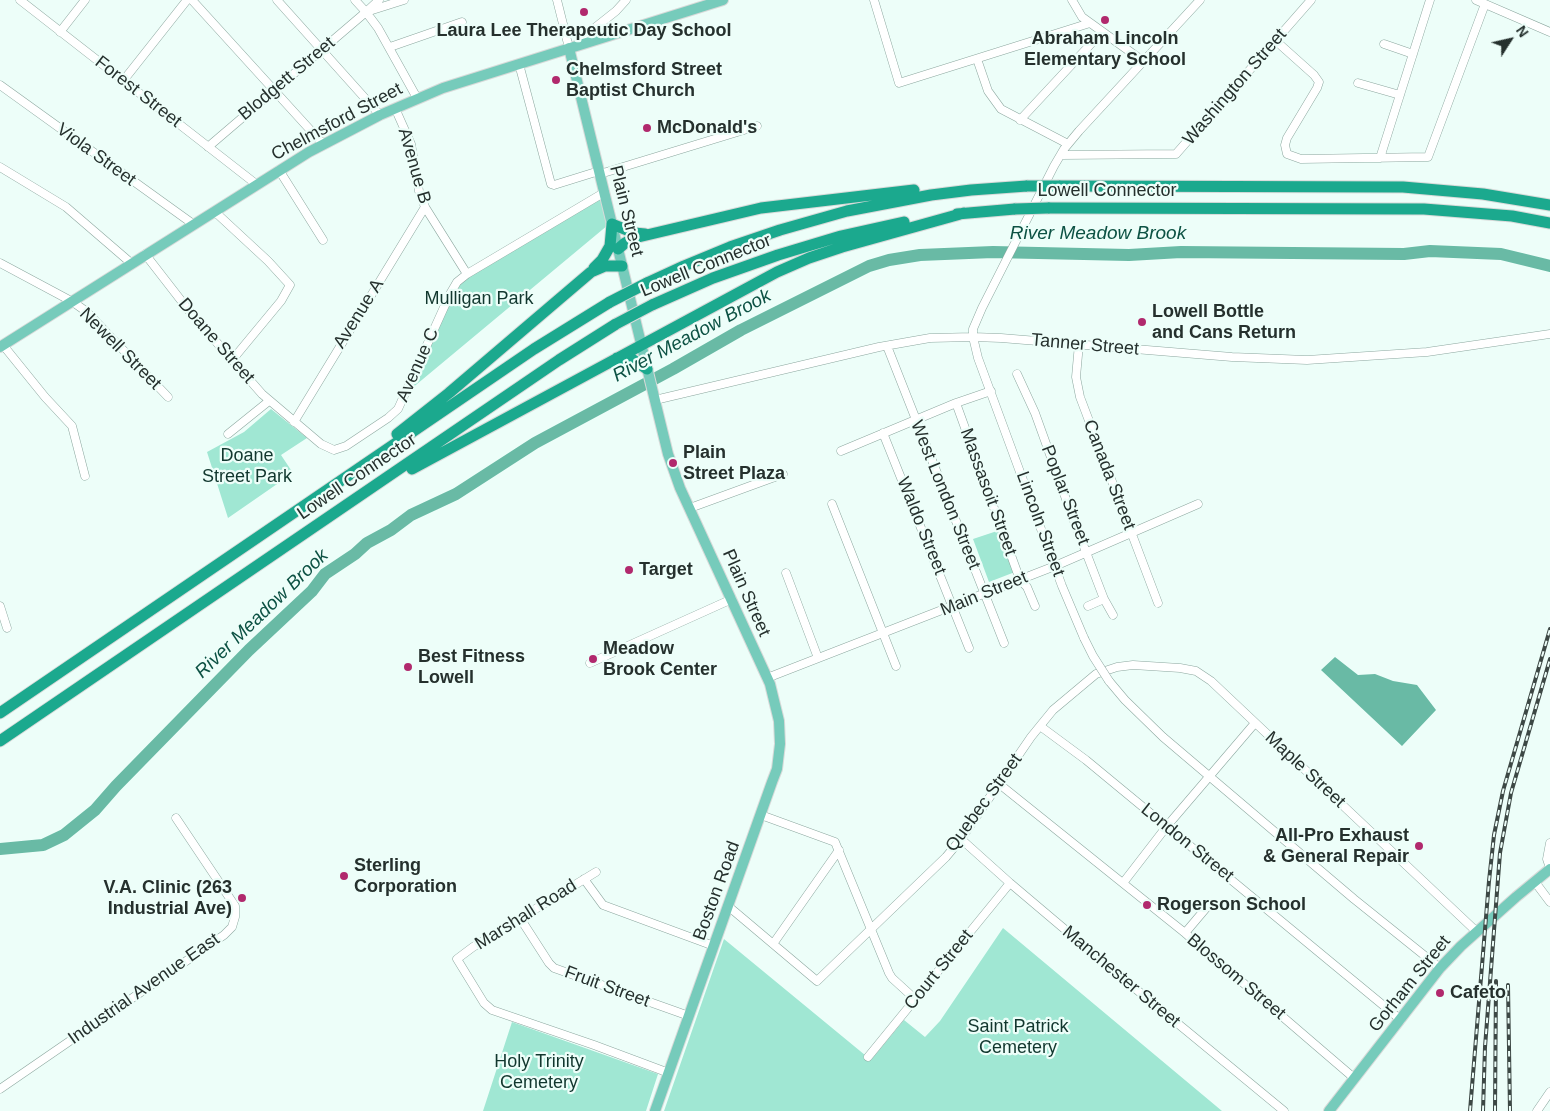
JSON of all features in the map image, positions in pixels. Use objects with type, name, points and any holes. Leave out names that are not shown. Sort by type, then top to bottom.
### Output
[{"type":"highway","name":"Lowell Connector","points":[[0,713],[534,348],[610,302],[648,283],[730,247],[780,230],[830,215],[912,198],[990,188],[1027,186],[1403,187],[1483,194],[1550,205]]},
{"type":"highway","points":[[618,249],[628,241],[649,234],[719,217],[777,206],[936,188],[990,188]]},
{"type":"highway","name":"Lowell Connector","points":[[0,741],[559,360],[616,324],[652,305],[729,272],[792,250],[858,232],[909,222],[964,213],[1015,209],[1424,209],[1512,216],[1550,223]]},
{"type":"highway","points":[[359,497],[765,278],[809,258],[842,246],[964,213]]},
{"type":"highway","points":[[346,477],[449,393],[591,272],[602,260],[610,246],[612,224],[634,233],[649,234]]},
{"type":"highway","points":[[591,272],[605,266],[622,266]]},
{"type":"highway","points":[[616,359],[627,358],[647,369]]},
{"type":"main road","name":"Chelmsford Street","points":[[2,346],[256,184],[323,144],[380,115],[443,88],[723,0]]},
{"type":"main road","name":"Plain Street","points":[[572,47],[622,266],[674,472],[767,678]]},
{"type":"main road","name":"Boston Road","points":[[655,1111],[777,769],[780,744],[779,721],[767,678]]},
{"type":"main road","name":"Gorham Street","points":[[1329,1111],[1440,968],[1461,946],[1550,868]]},
{"type":"street","name":"Forest Street","points":[[20,0],[256,184]]},
{"type":"street","points":[[60,32],[84,0]]},
{"type":"street","points":[[123,81],[187,0]]},
{"type":"street","points":[[192,0],[323,144]]},
{"type":"street","points":[[277,0],[380,115]]},
{"type":"street","points":[[355,0],[366,12],[390,48],[417,98]]},
{"type":"street","name":"Blodgett Street","points":[[208,147],[379,0]]},
{"type":"street","points":[[366,12],[404,0]]},
{"type":"street","name":"Plain Street","points":[[557,0],[572,47]]},
{"type":"street","points":[[572,47],[616,11],[626,0]]},
{"type":"street","points":[[874,0],[899,83],[1090,23]]},
{"type":"street","points":[[1072,0],[1078,12],[1090,23],[1143,61]]},
{"type":"street","points":[[973,337],[982,308],[1060,155],[1200,0]]},
{"type":"street","name":"Washington Street","points":[[1060,155],[1176,154],[1311,0]]},
{"type":"street","points":[[1380,158],[1430,0]]},
{"type":"street","points":[[1476,0],[1550,32]]},
{"type":"street","points":[[1276,41],[1314,75],[1319,82],[1287,138],[1285,145],[1287,154],[1301,159],[1428,157],[1485,4]]},
{"type":"street","points":[[390,48],[462,22]]},
{"type":"street","points":[[1020,120],[1102,32]]},
{"type":"street","points":[[1384,44],[1413,54]]},
{"type":"street","points":[[978,59],[992,98],[1005,112],[1068,144]]},
{"type":"street","points":[[519,64],[551,184],[554,186],[757,126]]},
{"type":"street","points":[[1358,83],[1400,95]]},
{"type":"street","name":"Viola Street","points":[[0,86],[193,224]]},
{"type":"street","name":"Avenue B","points":[[395,108],[411,144],[419,191],[425,207],[467,274]]},
{"type":"street","points":[[0,166],[66,207],[131,263]]},
{"type":"street","points":[[279,170],[323,240]]},
{"type":"street","name":"Avenue C","points":[[294,422],[321,444],[334,450],[346,446],[394,413],[402,403],[457,282],[467,274],[605,192]]},
{"type":"street","name":"Avenue A","points":[[294,422],[425,207]]},
{"type":"street","points":[[214,210],[268,261],[290,285],[281,301],[233,359]]},
{"type":"street","name":"Doane Street","points":[[145,254],[190,312],[269,400],[294,422]]},
{"type":"street","name":"Newell Street","points":[[0,263],[73,302],[93,319],[168,397]]},
{"type":"street","name":"Tanner Street","points":[[654,395],[930,338],[973,337],[1232,357],[1306,360],[1427,352],[1550,334]]},
{"type":"street","name":"Lincoln Street","points":[[973,337],[978,358],[1055,566],[1084,638],[1109,681],[1137,712],[1209,776],[1354,900],[1440,968]]},
{"type":"street","name":"Canada Street","points":[[1078,344],[1076,377],[1080,397],[1158,603]]},
{"type":"street","points":[[2,346],[45,398],[72,426],[85,476]]},
{"type":"street","name":"West London Street","points":[[888,346],[1004,643]]},
{"type":"street","name":"Poplar Street","points":[[1017,374],[1035,413],[1104,600],[1113,616]]},
{"type":"street","points":[[840,450],[990,391]]},
{"type":"street","points":[[228,434],[269,400]]},
{"type":"street","name":"Massasoit Street","points":[[956,403],[1020,580],[1026,587],[1035,606]]},
{"type":"street","name":"Waldo Street","points":[[883,433],[969,648]]},
{"type":"street","points":[[690,508],[783,474]]},
{"type":"street","points":[[832,504],[896,666]]},
{"type":"street","name":"Main Street","points":[[767,678],[1055,566],[1198,504]]},
{"type":"street","points":[[786,572],[818,658]]},
{"type":"street","points":[[590,663],[732,600]]},
{"type":"street","points":[[1088,606],[1104,600]]},
{"type":"street","points":[[0,606],[7,628]]},
{"type":"street","name":"Quebec Street","points":[[773,944],[817,980],[926,876],[961,839],[998,784],[1053,710],[1084,683],[1101,672],[1133,665],[1168,668]]},
{"type":"street","name":"Maple Street","points":[[1168,668],[1196,671],[1210,682],[1477,932]]},
{"type":"street","points":[[1123,883],[1167,826],[1254,723]]},
{"type":"street","name":"London Street","points":[[1040,726],[1086,760],[1401,1020]]},
{"type":"street","name":"Blossom Street","points":[[998,784],[1185,934],[1354,1078]]},
{"type":"street","points":[[761,815],[833,841],[839,850],[892,978],[915,999]]},
{"type":"street","name":"Industrial Avenue East","points":[[0,1088],[232,927],[236,917],[235,906],[176,818]]},
{"type":"street","name":"Manchester Street","points":[[961,839],[1010,884],[1284,1111]]},
{"type":"street","points":[[1550,843],[1547,859],[1550,868]]},
{"type":"street","points":[[728,906],[773,944],[839,850]]},
{"type":"street","name":"Marshall Road","points":[[596,872],[457,959],[484,1002],[492,1010],[669,1073]]},
{"type":"street","points":[[584,879],[602,905],[714,946]]},
{"type":"street","points":[[1535,882],[1550,902]]},
{"type":"street","name":"Court Street","points":[[868,1057],[1010,884]]},
{"type":"street","points":[[1185,934],[1207,907]]},
{"type":"street","name":"Fruit Street","points":[[520,918],[554,968],[689,1016]]},
{"type":"street","points":[[1537,1111],[1550,1092]]},
{"type":"green space","name":"Mulligan Park","points":[[605,192],[608,225],[405,394],[457,282]]},
{"type":"green space","name":"Doane Street Park","points":[[271,409],[307,438],[281,455],[293,473],[228,518],[207,452],[244,432]]},
{"type":"green space","points":[[1000,530],[1015,572],[989,582],[973,539]]},
{"type":"green space","name":"Saint Patrick Cemetery","points":[[1003,928],[1222,1111],[664,1111],[724,939],[871,1060],[904,1020],[925,1037],[940,1021]]},
{"type":"green space","name":"Holy Trinity Cemetery","points":[[512,1022],[658,1074],[646,1111],[483,1111]]},
{"type":"shaded area","points":[[1335,657],[1358,675],[1375,674],[1393,681],[1417,685],[1436,710],[1402,746],[1321,670]]},
{"type":"waterway","name":"River Meadow Brook","points":[[0,849],[43,845],[64,835],[95,810],[116,786],[249,650],[312,591],[325,574],[355,554],[367,543],[391,530],[411,515],[456,494],[535,443],[741,330],[869,266],[889,260],[920,255],[993,252],[1129,255],[1181,252],[1404,254],[1430,251],[1501,254],[1550,266]]},
{"type":"railway","points":[[1470,1111],[1494,835],[1503,791],[1550,629]]},
{"type":"railway","points":[[1483,1111],[1485,1047],[1500,853],[1511,793],[1550,659]]},
{"type":"railway","points":[[1495,1111],[1496,981]]},
{"type":"railway","points":[[1508,985],[1510,1111]]},
{"type":"place","name":"Laura Lee Therapeutic Day School","points":[[584,12]]},
{"type":"place","name":"Abraham Lincoln Elementary School","points":[[1105,20]]},
{"type":"place","name":"Chelmsford Street Baptist Church","points":[[556,80]]},
{"type":"place","name":"McDonald's","points":[[647,128]]},
{"type":"place","name":"Lowell Bottle and Cans Return","points":[[1142,322]]},
{"type":"place","name":"Plain Street Plaza","points":[[673,463]]},
{"type":"place","name":"Target","points":[[629,570]]},
{"type":"place","name":"Meadow Brook Center","points":[[593,659]]},
{"type":"place","name":"Best Fitness Lowell","points":[[408,667]]},
{"type":"place","name":"All-Pro Exhaust & General Repair","points":[[1419,846]]},
{"type":"place","name":"Sterling Corporation","points":[[344,876]]},
{"type":"place","name":"V.A. Clinic (263 Industrial Ave)","points":[[242,898]]},
{"type":"place","name":"Rogerson School","points":[[1147,905]]},
{"type":"place","name":"Cafeto","points":[[1440,993]]}]
